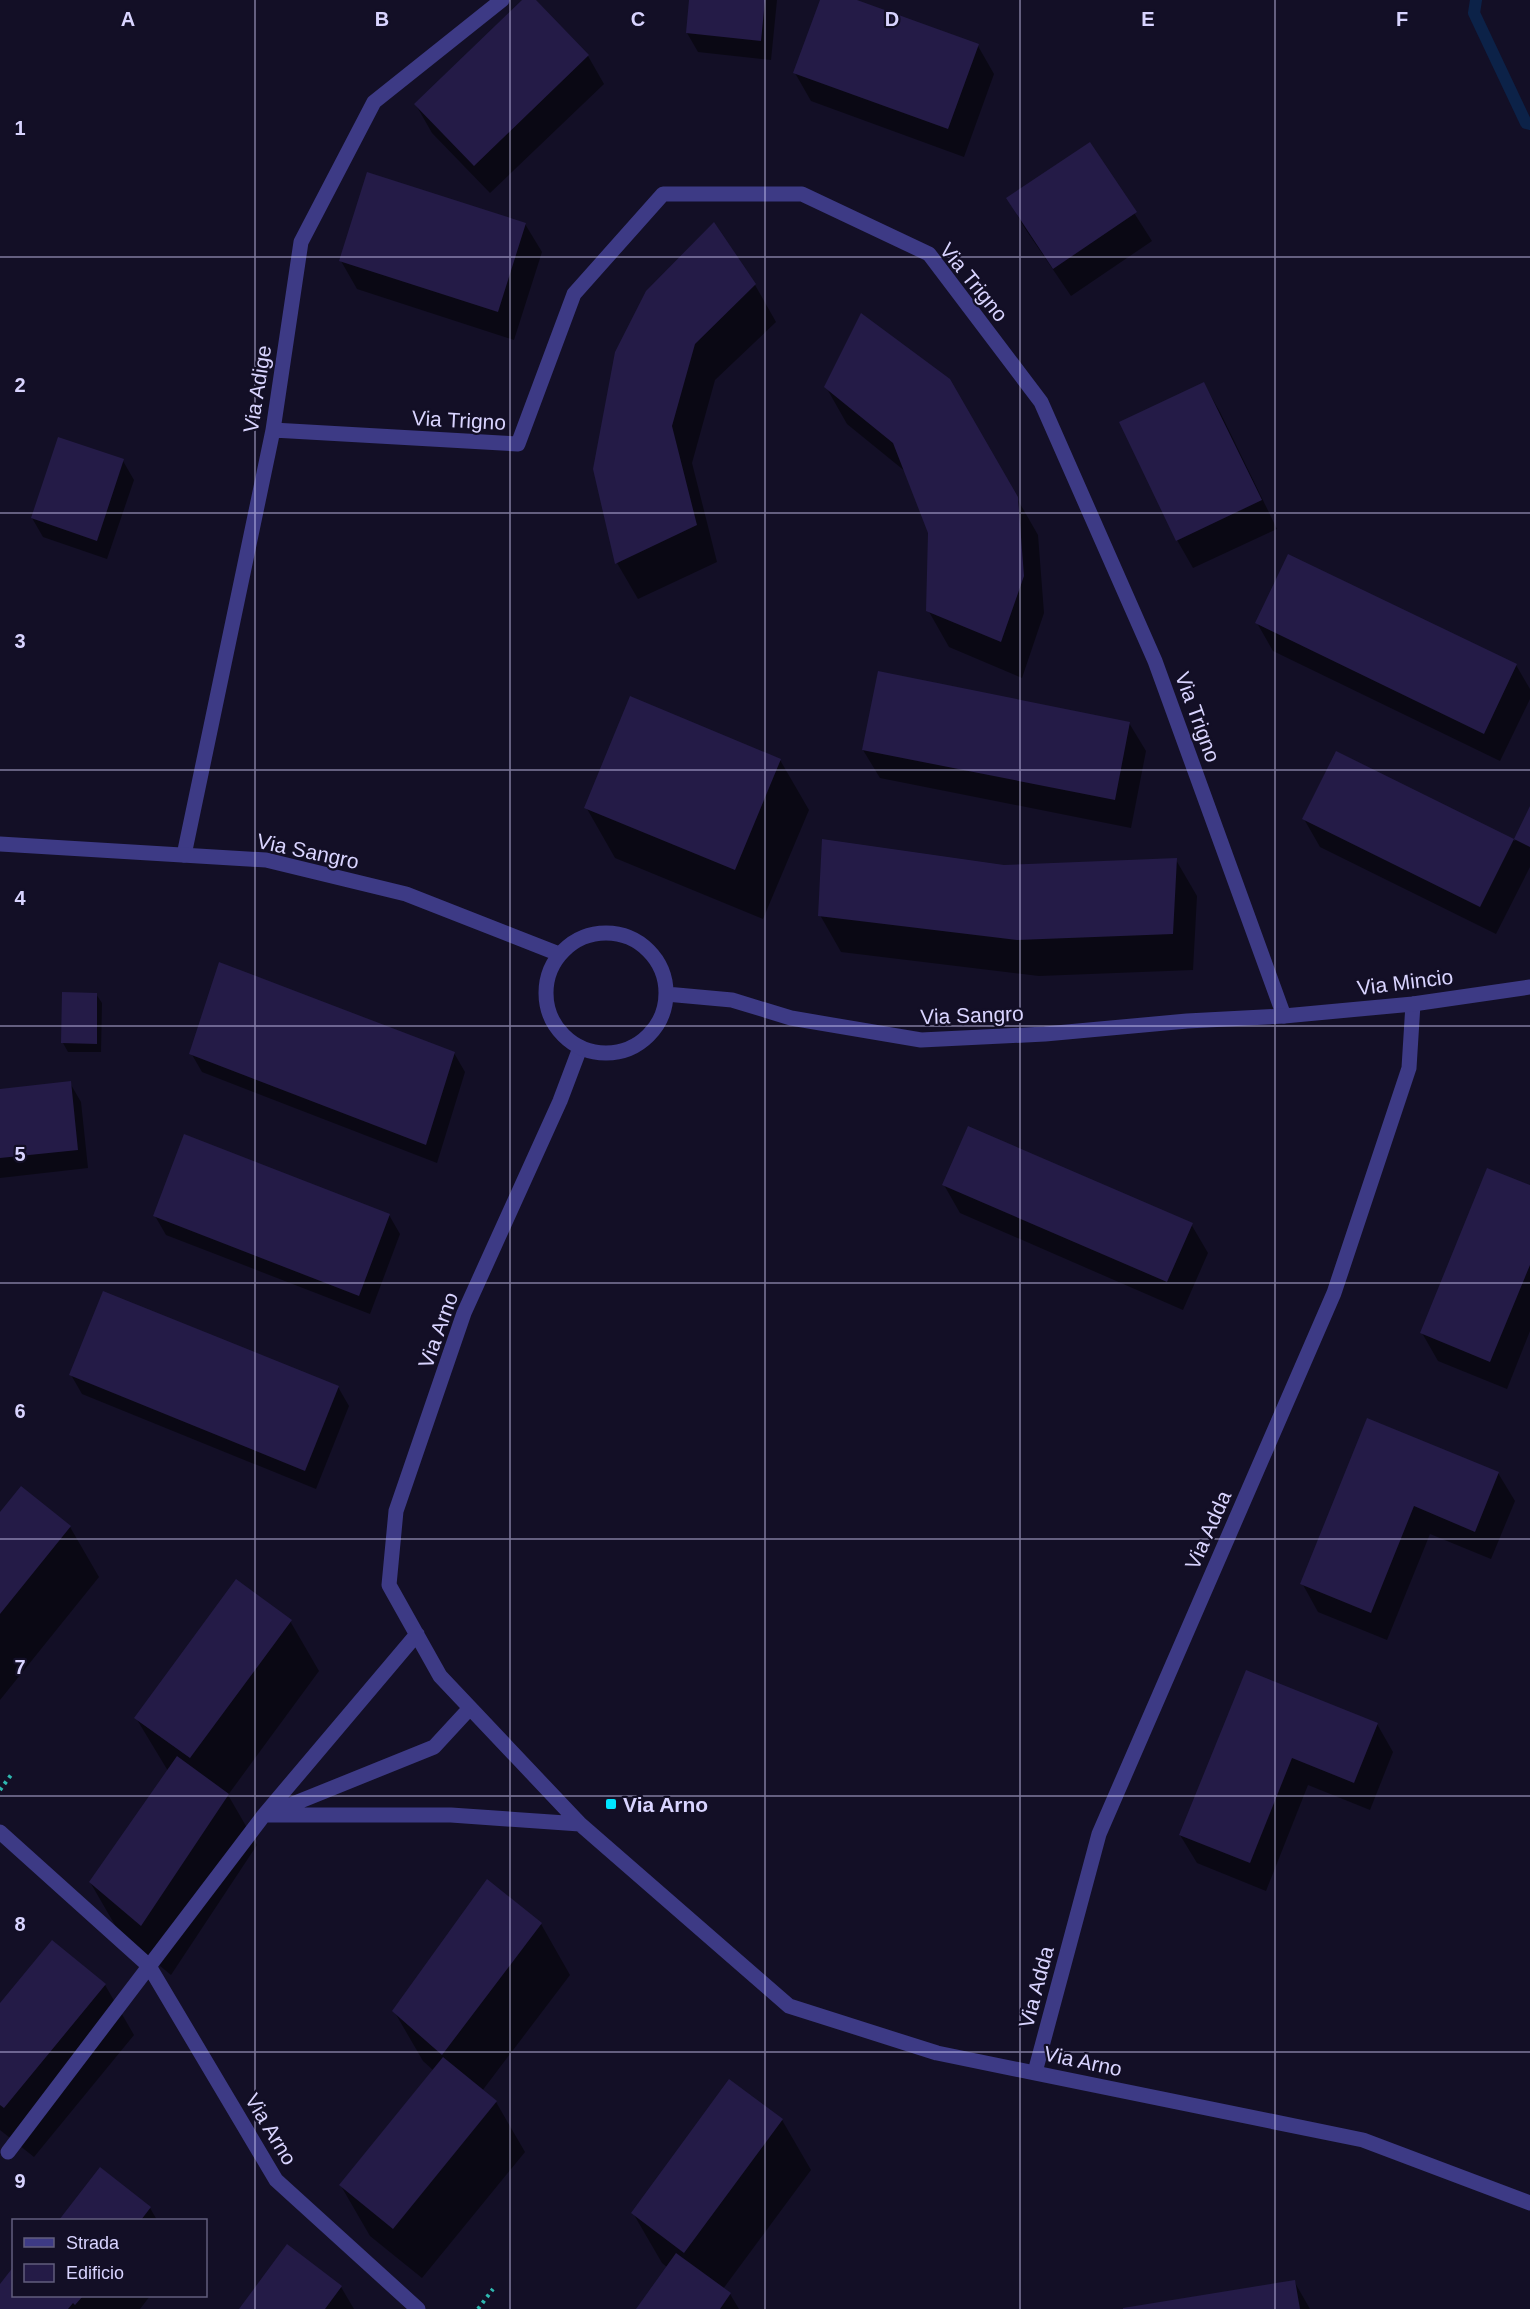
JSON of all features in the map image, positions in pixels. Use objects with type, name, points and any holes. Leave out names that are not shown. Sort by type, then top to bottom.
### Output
[{"type":"street","name":"Via Adige","points":[[184,855],[273,430],[301,242],[374,102],[502,0]]},
{"type":"street","name":"Via Trigno","points":[[273,430],[518,444],[574,294],[663,194],[802,194],[928,254],[1041,402],[1155,662],[1284,1016]]},
{"type":"street","name":"Via Sangro","points":[[0,844],[266,860],[406,894],[559,954]]},
{"type":"street","points":[[608,933],[624,935],[651,952],[662,972],[666,994],[657,1026],[646,1038],[633,1047],[619,1052],[603,1053],[580,1048],[564,1036],[552,1021],[545,993],[547,978],[559,954],[578,939],[593,934],[608,933]]},
{"type":"street","name":"Via Mincio","points":[[1284,1016],[1413,1004],[1530,987]]},
{"type":"street","name":"Via Sangro","points":[[666,994],[732,1000],[791,1018],[921,1040],[1045,1034],[1187,1021],[1284,1016]]},
{"type":"street","name":"Via Adda","points":[[1035,2072],[1099,1834],[1334,1293],[1409,1068],[1413,1004]]},
{"type":"street","name":"Via Arno","points":[[580,1048],[560,1101],[464,1313],[396,1511],[389,1584],[440,1676],[580,1824],[789,2006],[937,2053],[1363,2140],[1530,2203]]},
{"type":"street","points":[[8,2152],[264,1815],[417,1634]]},
{"type":"street","points":[[264,1815],[434,1747],[470,1708]]},
{"type":"street","points":[[264,1815],[451,1815],[580,1824]]},
{"type":"street","name":"Via Arno","points":[[0,1832],[149,1966],[276,2180],[418,2309]]},
{"type":"path","points":[[0,1790],[11,1775]]},
{"type":"path","points":[[478,2309],[493,2289]]},
{"type":"building","points":[[522,0],[536,0],[589,55],[474,166],[414,104]]},
{"type":"building","points":[[689,0],[765,0],[761,41],[686,33]]},
{"type":"building","points":[[820,0],[857,0],[979,44],[948,129],[793,73]]},
{"type":"building","points":[[1090,142],[1137,212],[1053,269],[1006,198]]},
{"type":"building","points":[[367,172],[526,223],[498,312],[339,261]]},
{"type":"building","points":[[714,222],[756,284],[695,344],[672,426],[697,525],[615,564],[593,469],[615,352],[646,291]]},
{"type":"building","points":[[861,313],[950,379],[1018,497],[1024,576],[1001,642],[926,611],[928,533],[893,443],[824,387]]},
{"type":"building","points":[[1204,382],[1262,500],[1176,541],[1119,422]]},
{"type":"building","points":[[58,437],[124,459],[97,541],[31,518]]},
{"type":"building","points":[[1288,554],[1517,664],[1484,734],[1255,623]]},
{"type":"building","points":[[878,671],[1130,722],[1115,800],[862,750]]},
{"type":"building","points":[[630,696],[781,759],[735,870],[584,808]]},
{"type":"building","points":[[1336,751],[1514,839],[1480,907],[1302,819]]},
{"type":"building","points":[[1530,806],[1530,847],[1514,839]]},
{"type":"building","points":[[822,839],[1004,865],[1177,858],[1173,934],[1017,940],[818,916]]},
{"type":"building","points":[[219,962],[455,1052],[426,1145],[189,1054]]},
{"type":"building","points":[[62,992],[97,993],[97,1044],[61,1043]]},
{"type":"building","points":[[71,1081],[78,1150],[0,1158],[0,1089]]},
{"type":"building","points":[[968,1126],[1193,1223],[1167,1282],[942,1185]]},
{"type":"building","points":[[184,1134],[390,1214],[359,1296],[153,1216]]},
{"type":"building","points":[[1487,1168],[1530,1185],[1530,1265],[1490,1362],[1420,1333]]},
{"type":"building","points":[[103,1291],[339,1386],[305,1471],[69,1375]]},
{"type":"building","points":[[1367,1418],[1499,1472],[1475,1532],[1414,1506],[1371,1613],[1300,1584]]},
{"type":"building","points":[[21,1486],[71,1526],[0,1614],[0,1512]]},
{"type":"building","points":[[236,1579],[292,1620],[190,1758],[134,1718]]},
{"type":"building","points":[[1246,1670],[1378,1723],[1354,1783],[1292,1758],[1250,1863],[1179,1835]]},
{"type":"building","points":[[177,1756],[229,1794],[141,1926],[89,1882]]},
{"type":"building","points":[[487,1879],[542,1923],[442,2055],[392,2011]]},
{"type":"building","points":[[52,1940],[106,1984],[4,2108],[0,2105],[0,2003]]},
{"type":"building","points":[[443,2057],[497,2101],[393,2229],[339,2185]]},
{"type":"building","points":[[729,2079],[783,2119],[684,2253],[631,2213]]},
{"type":"building","points":[[100,2167],[151,2207],[142,2219],[60,2219]]},
{"type":"building","points":[[287,2244],[342,2286],[325,2309],[239,2309]]},
{"type":"building","points":[[676,2253],[731,2293],[720,2309],[636,2309]]},
{"type":"building","points":[[12,2269],[12,2297],[82,2297],[68,2309],[0,2309],[0,2284]]},
{"type":"building","points":[[1295,2280],[1300,2309],[1123,2309],[1123,2308]]},
{"type":"waterway","points":[[1476,0],[1474,13],[1526,123],[1530,124]]},
{"type":"place","name":"Via Arno","points":[[611,1804]]}]
